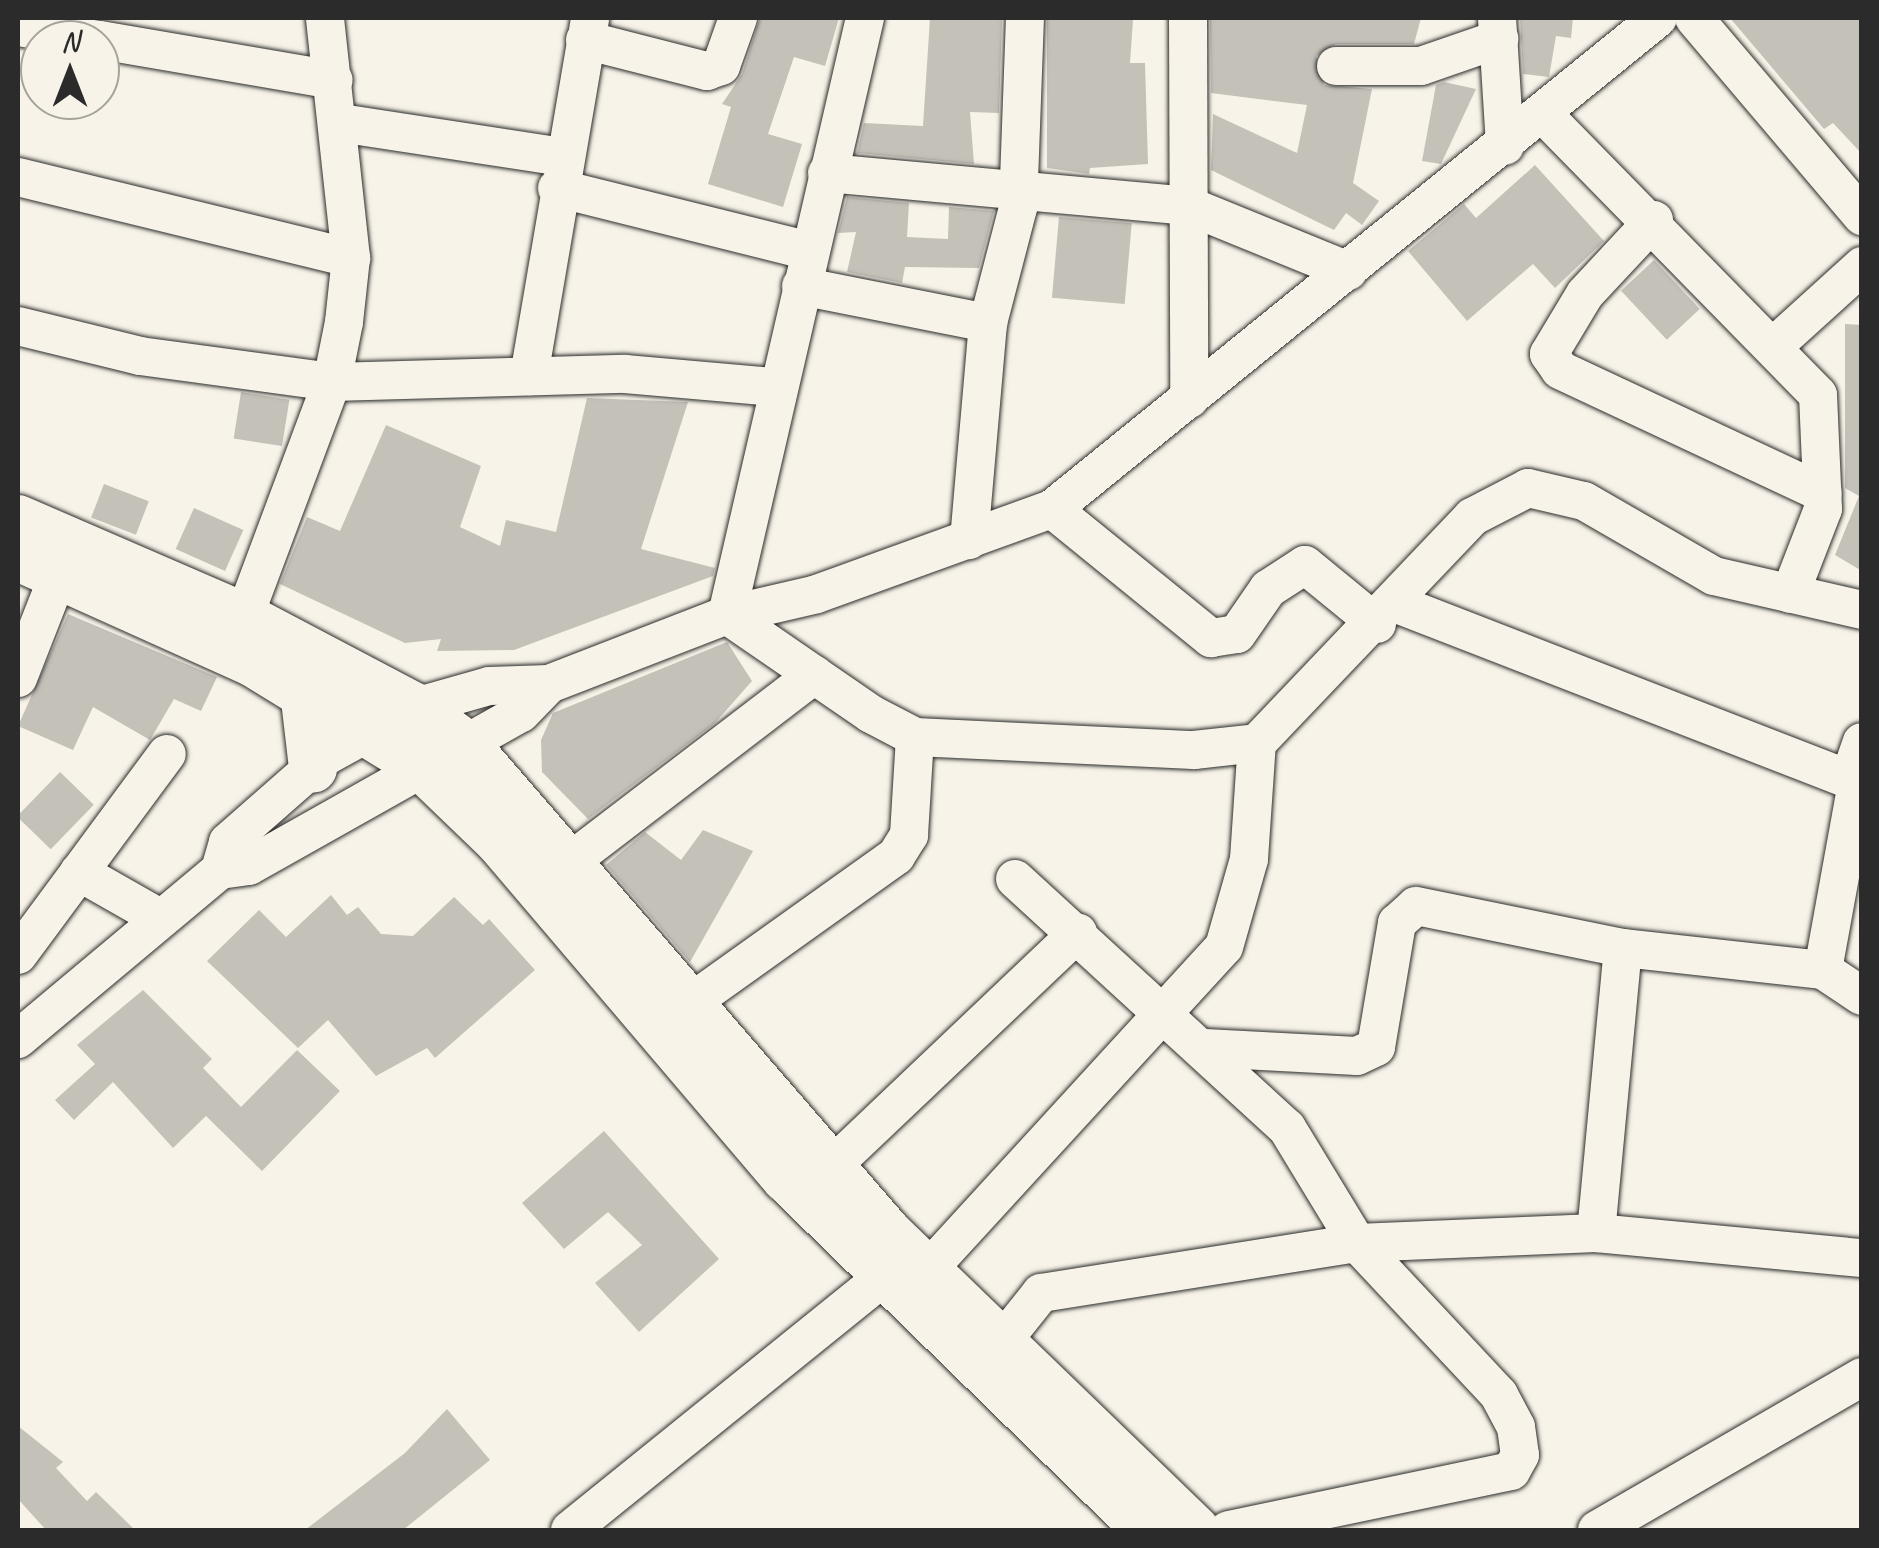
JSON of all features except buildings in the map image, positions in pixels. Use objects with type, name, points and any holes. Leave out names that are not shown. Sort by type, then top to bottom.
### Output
[{"type":"main road","points":[[18,519],[244,616],[415,707],[465,744],[572,860],[830,1168],[905,1268],[1001,1343],[1196,1530]]},
{"type":"main road","points":[[38,566],[304,691],[421,766],[498,840],[1148,1530]]},
{"type":"main road","points":[[304,691],[313,768]]},
{"type":"street","points":[[244,616],[332,382],[351,258],[340,123],[325,18]]},
{"type":"street","points":[[528,376],[587,29],[707,71],[721,66],[738,18]]},
{"type":"street","points":[[727,615],[775,387],[865,18]]},
{"type":"street","points":[[969,540],[988,323],[1019,185],[1026,18]]},
{"type":"street","points":[[1188,18],[1189,399]]},
{"type":"street","points":[[220,870],[228,842],[366,728],[415,707],[489,686],[548,684],[727,615],[817,594],[1052,509],[1658,18]]},
{"type":"street","points":[[1694,18],[1862,216]]},
{"type":"street","points":[[1336,66],[1421,66],[1498,28],[1504,146]]},
{"type":"street","points":[[120,44],[334,80]]},
{"type":"street","points":[[1543,114],[1654,220],[1818,395],[1823,493],[1810,554],[1790,594]]},
{"type":"street","points":[[340,123],[560,172],[805,268],[988,323]]},
{"type":"street","points":[[827,173],[1019,185],[1189,206],[1348,271]]},
{"type":"street","points":[[18,177],[351,258]]},
{"type":"street","points":[[1654,220],[1584,294],[1549,354],[1560,370],[1823,493]]},
{"type":"street","points":[[1775,345],[1862,266]]},
{"type":"street","points":[[18,326],[140,356],[332,382],[625,374],[775,387]]},
{"type":"street","points":[[727,615],[914,738],[1194,750],[1258,743],[1387,614],[1472,518],[1528,488],[1584,502],[1714,576],[1862,610]]},
{"type":"street","points":[[1052,509],[1211,638],[1237,634],[1268,589],[1305,565],[1387,614],[1856,782]]},
{"type":"street","points":[[18,678],[38,566]]},
{"type":"street","points":[[572,860],[814,675]]},
{"type":"street","points":[[18,1039],[220,870],[249,866],[465,744],[521,712],[548,684]]},
{"type":"street","points":[[690,1003],[896,856],[909,835],[914,738]]},
{"type":"street","points":[[1823,970],[1862,742]]},
{"type":"street","points":[[570,1530],[905,1268],[1224,947],[1235,920],[1249,859],[1258,743]]},
{"type":"street","points":[[18,955],[167,754]]},
{"type":"street","points":[[79,872],[160,918]]},
{"type":"street","points":[[1015,880],[1206,1048],[1311,1159],[1358,1244],[1499,1395],[1520,1443],[1517,1465],[1228,1530]]},
{"type":"street","points":[[1206,1048],[1358,1056],[1376,1047],[1397,923],[1416,906],[1623,948],[1862,972]]},
{"type":"street","points":[[830,1168],[1078,932]]},
{"type":"street","points":[[1596,1233],[1623,948]]},
{"type":"street","points":[[1823,970],[1862,996]]},
{"type":"street","points":[[1001,1343],[1040,1293],[1358,1244],[1596,1233],[1862,1258]]},
{"type":"street","points":[[1597,1530],[1862,1376]]}]
